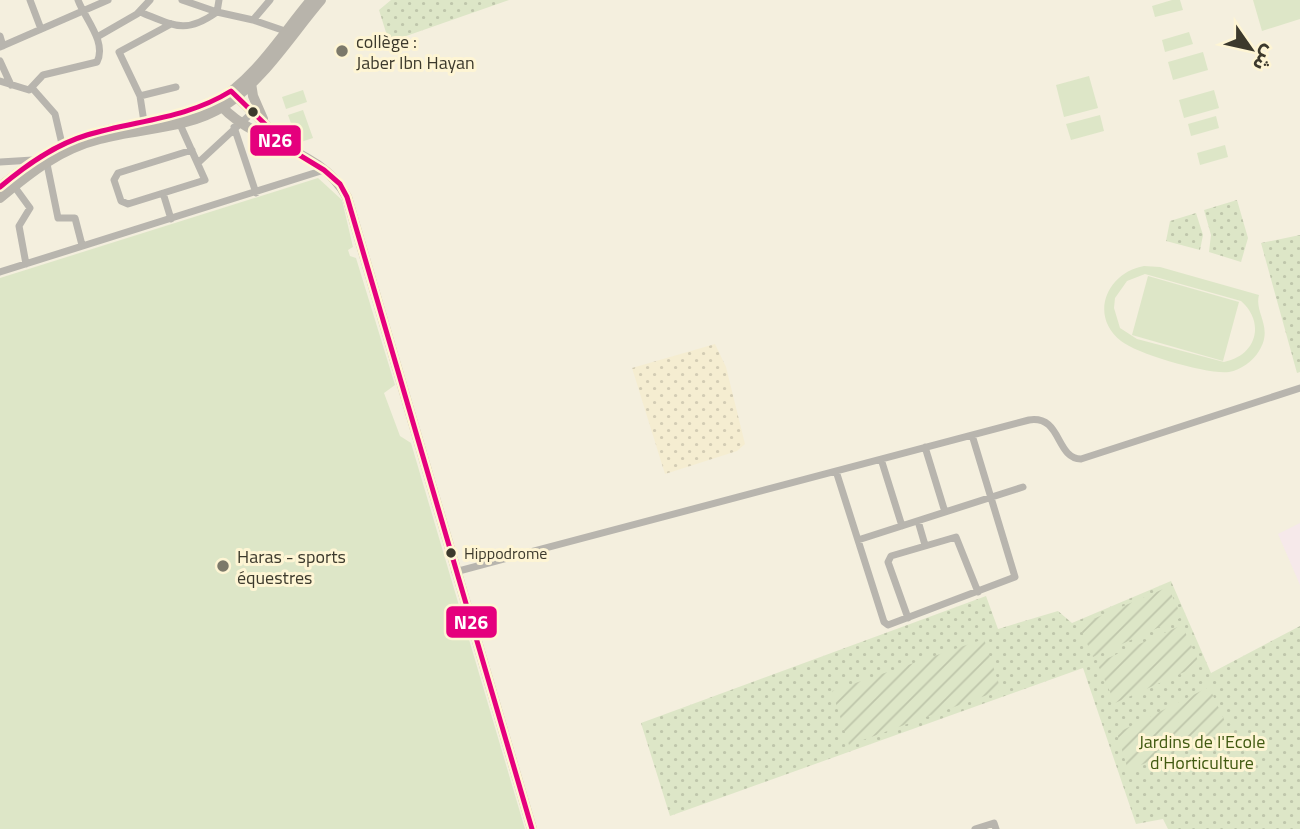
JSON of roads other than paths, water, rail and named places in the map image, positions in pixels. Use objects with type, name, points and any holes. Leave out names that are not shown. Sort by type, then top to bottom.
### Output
[{"type":"main road","points":[[234,94],[311,0]]},
{"type":"main road","points":[[0,198],[38,162],[100,139],[178,120],[219,104],[251,83],[321,0]]},
{"type":"main road","points":[[251,83],[256,110]]},
{"type":"main road","points":[[234,94],[256,110],[273,139]]},
{"type":"main road","points":[[219,104],[238,124],[273,139],[324,170],[340,184],[347,197],[532,829]]},
{"type":"main road","points":[[0,187],[62,144],[96,132],[144,122],[178,120]]},
{"type":"street","points":[[30,0],[41,29]]},
{"type":"street","points":[[0,81],[25,90],[33,89],[43,75],[97,62],[100,55],[97,37],[78,0]]},
{"type":"street","points":[[0,36],[1,47],[108,0]]},
{"type":"street","points":[[97,37],[140,12],[149,0]]},
{"type":"street","points":[[182,0],[285,31]]},
{"type":"street","points":[[140,12],[171,24],[194,27],[216,12],[219,0]]},
{"type":"street","points":[[253,20],[265,2]]},
{"type":"street","points":[[100,55],[118,52],[171,24]]},
{"type":"street","points":[[118,52],[139,96],[144,122]]},
{"type":"street","points":[[0,61],[11,85]]},
{"type":"street","points":[[139,96],[176,87]]},
{"type":"street","points":[[33,89],[55,114],[62,144]]},
{"type":"street","points":[[199,162],[256,110]]},
{"type":"street","points":[[178,120],[199,162],[205,180],[125,204],[115,176],[192,150]]},
{"type":"street","points":[[238,124],[256,193]]},
{"type":"street","points":[[0,162],[38,162],[48,167],[58,218],[75,218],[82,246]]},
{"type":"street","points":[[0,272],[324,170]]},
{"type":"street","points":[[14,186],[30,208],[19,226],[26,264]]},
{"type":"street","points":[[163,193],[171,219]]},
{"type":"street","points":[[455,572],[1039,419],[1053,427],[1069,455],[1081,459],[1300,388]]},
{"type":"street","points":[[836,471],[884,621],[888,625],[1011,581],[1016,575],[972,435]]},
{"type":"street","points":[[926,447],[945,512]]},
{"type":"street","points":[[881,459],[902,526]]},
{"type":"street","points":[[858,540],[1023,487]]},
{"type":"street","points":[[918,521],[925,545]]},
{"type":"street","points":[[908,618],[889,560],[949,536],[958,539],[978,592]]},
{"type":"street","points":[[975,829],[994,823],[996,829]]},
{"type":"place","name":"collège : Jaber Ibn Hayan","points":[[342,51]]},
{"type":"place","name":"Hippodrome","points":[[451,553]]},
{"type":"place","name":"Haras - sports équestres","points":[[223,566]]},
{"type":"park label","name":"Jardins de I'Ecole d'Horticulture","points":[[1202,751]]}]
